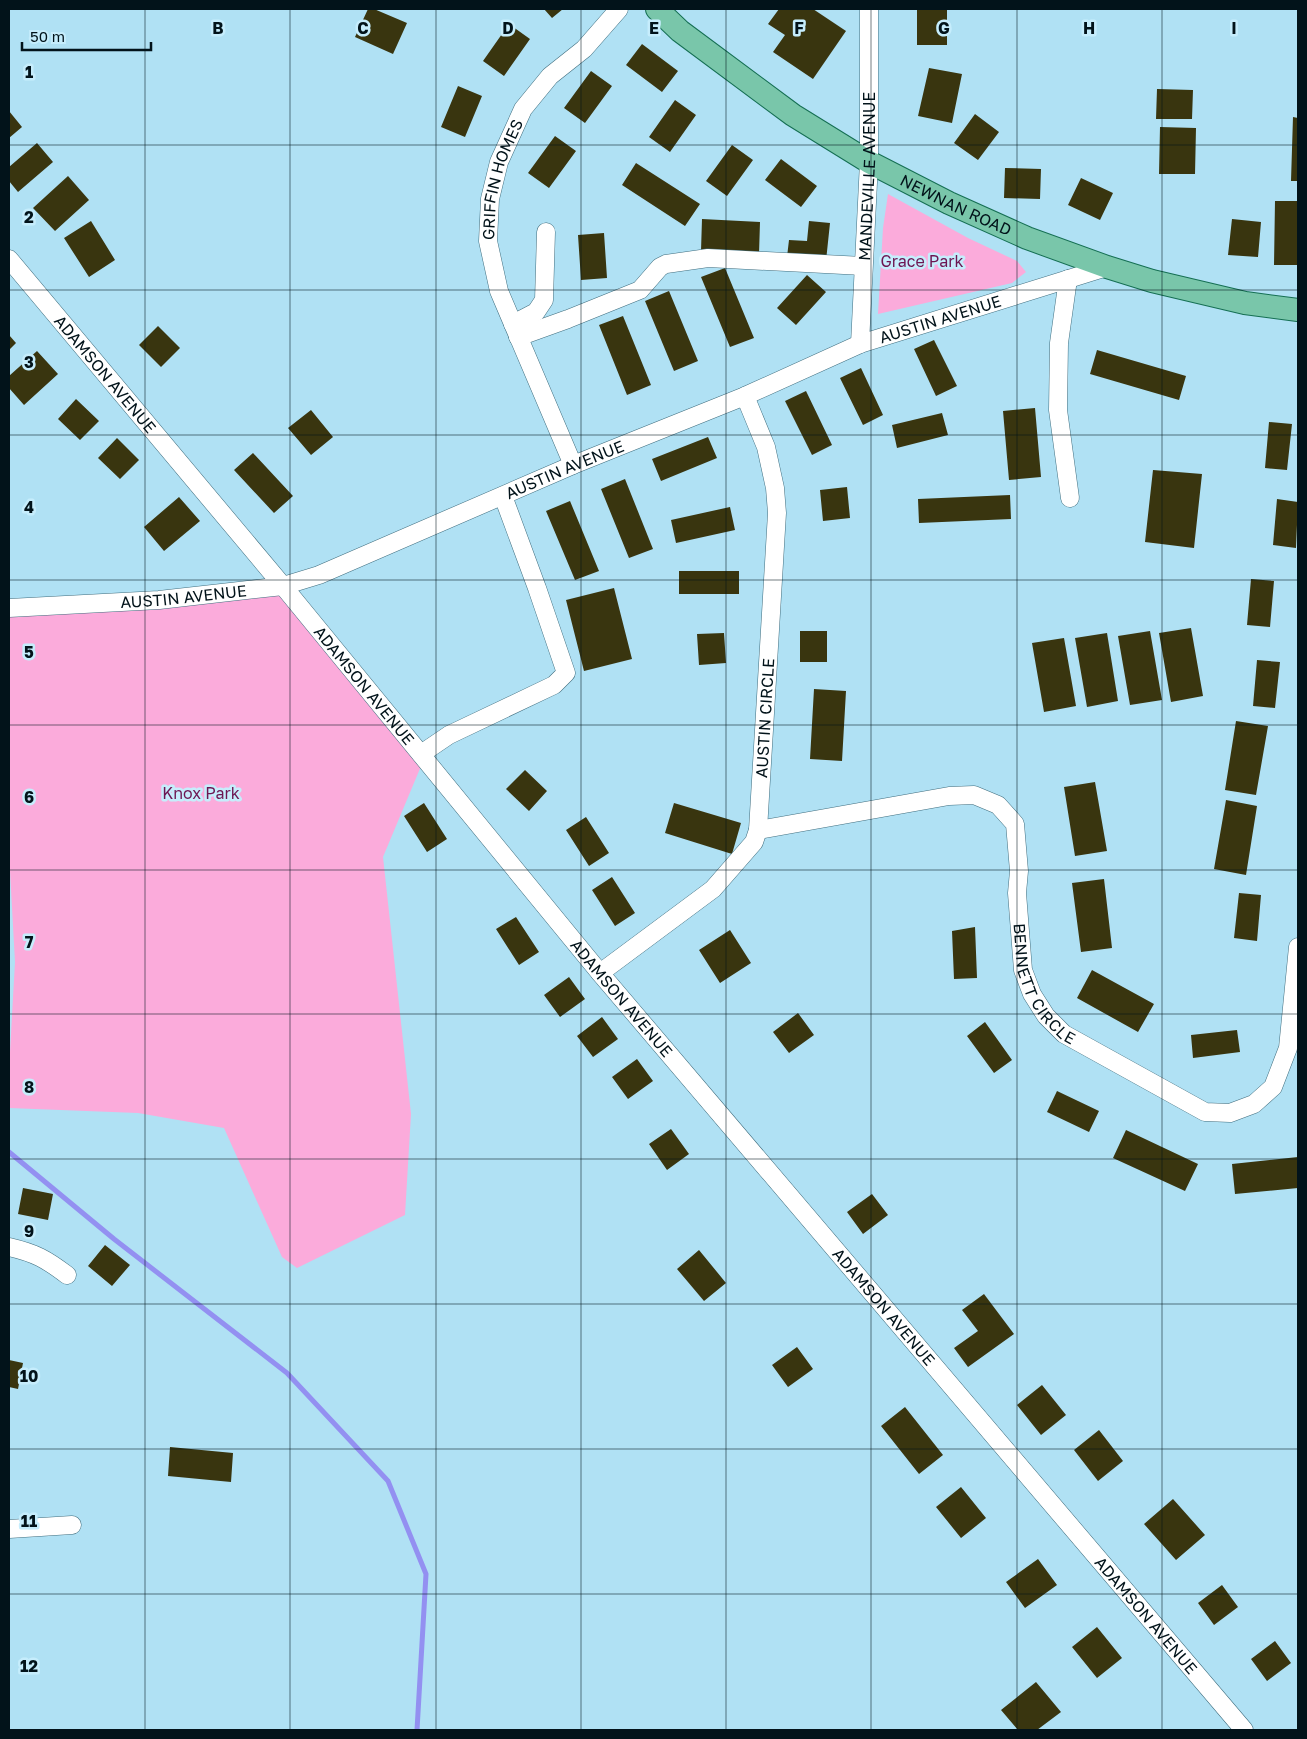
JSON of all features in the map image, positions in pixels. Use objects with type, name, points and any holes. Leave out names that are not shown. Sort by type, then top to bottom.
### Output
[{"type":"main road","name":"NEWNAN ROAD","points":[[657,9],[680,32],[793,116],[911,185],[1027,238],[1106,267],[1198,293],[1244,303],[1298,310]]},
{"type":"street","name":"GRIFFIN HOMES","points":[[573,465],[499,290],[488,241],[490,199],[499,162],[523,109],[550,76],[584,49],[619,9]]},
{"type":"street","name":"MANDEVILLE AVENUE","points":[[860,344],[862,266],[869,162],[869,9]]},
{"type":"street","points":[[516,330],[536,312],[544,300],[546,232]]},
{"type":"street","points":[[516,330],[568,319],[640,290],[660,267],[666,264],[708,258],[862,266]]},
{"type":"street","name":"ADAMSON AVENUE","points":[[9,259],[283,586],[600,973],[1244,1730]]},
{"type":"street","name":"AUSTIN AVENUE","points":[[9,608],[159,600],[283,586],[319,575],[573,465],[744,396],[860,344],[1106,267]]},
{"type":"street","points":[[1068,279],[1059,343],[1058,410],[1070,498]]},
{"type":"street","name":"AUSTIN CIRCLE","points":[[600,973],[713,889],[754,842],[758,830],[778,514],[775,488],[766,446],[744,396]]},
{"type":"street","points":[[421,754],[449,735],[554,685],[566,674],[503,496]]},
{"type":"street","name":"BENNETT CIRCLE","points":[[758,830],[949,796],[974,795],[998,805],[1015,824],[1019,871],[1017,893],[1023,970],[1032,994],[1046,1016],[1064,1034],[1205,1112],[1230,1113],[1254,1104],[1273,1087],[1288,1048],[1298,947]]},
{"type":"street","points":[[9,1247],[27,1251],[45,1259],[67,1275]]},
{"type":"street","points":[[9,1529],[72,1526]]},
{"type":"green space","name":"Grace Park","points":[[888,194],[968,238],[1017,261],[1026,272],[1012,283],[878,314],[883,228]]},
{"type":"green space","name":"Knox Park","points":[[283,586],[424,759],[383,857],[411,1114],[405,1215],[297,1268],[282,1257],[224,1128],[138,1113],[9,1108],[9,1070],[15,962],[9,853],[9,608]]},
{"type":"building","points":[[368,9],[374,9],[407,23],[393,54],[355,37]]},
{"type":"building","points":[[544,9],[563,9],[552,18]]},
{"type":"building","points":[[779,9],[813,9],[846,31],[813,79],[773,52],[785,35],[768,24]]},
{"type":"building","points":[[917,10],[947,10],[947,45],[917,45]]},
{"type":"building","points":[[509,24],[530,39],[504,76],[483,61]]},
{"type":"building","points":[[642,44],[678,71],[662,92],[626,65]]},
{"type":"building","points":[[929,68],[962,74],[952,123],[918,116]]},
{"type":"building","points":[[591,71],[612,86],[585,123],[564,108]]},
{"type":"building","points":[[458,86],[482,96],[465,137],[441,127]]},
{"type":"building","points":[[1157,89],[1193,90],[1192,119],[1156,119]]},
{"type":"building","points":[[675,100],[696,115],[670,152],[649,137]]},
{"type":"building","points":[[9,111],[22,127],[9,138]]},
{"type":"building","points":[[975,114],[999,132],[978,160],[954,143]]},
{"type":"building","points":[[1293,117],[1298,118],[1298,181],[1291,181]]},
{"type":"building","points":[[1160,127],[1196,128],[1195,174],[1159,174]]},
{"type":"building","points":[[555,136],[576,151],[549,188],[528,173]]},
{"type":"building","points":[[37,143],[53,162],[18,192],[9,181],[9,167]]},
{"type":"building","points":[[732,145],[753,160],[727,196],[706,181]]},
{"type":"building","points":[[781,159],[817,186],[801,207],[765,180]]},
{"type":"building","points":[[636,163],[700,204],[685,226],[622,185]]},
{"type":"building","points":[[1005,168],[1041,169],[1040,199],[1004,198]]},
{"type":"building","points":[[68,176],[89,200],[55,231],[33,208]]},
{"type":"building","points":[[1081,178],[1113,193],[1100,220],[1068,205]]},
{"type":"building","points":[[1275,201],[1298,201],[1298,265],[1274,265]]},
{"type":"building","points":[[702,219],[760,222],[759,254],[701,251]]},
{"type":"building","points":[[1232,219],[1261,222],[1258,257],[1228,255]]},
{"type":"building","points":[[91,221],[115,260],[89,277],[64,238]]},
{"type":"building","points":[[809,221],[830,223],[826,261],[787,257],[789,240],[807,241]]},
{"type":"building","points":[[604,233],[607,278],[581,280],[578,235]]},
{"type":"building","points":[[725,268],[754,338],[730,347],[701,277]]},
{"type":"building","points":[[807,275],[826,292],[796,325],[777,308]]},
{"type":"building","points":[[669,291],[698,361],[674,371],[645,301]]},
{"type":"building","points":[[623,316],[651,385],[627,395],[599,325]]},
{"type":"building","points":[[158,326],[180,348],[161,367],[139,345]]},
{"type":"building","points":[[9,335],[16,343],[9,350]]},
{"type":"building","points":[[934,340],[957,386],[936,396],[914,349]]},
{"type":"building","points":[[1097,350],[1186,376],[1179,400],[1090,374]]},
{"type":"building","points":[[37,351],[58,374],[24,405],[9,388],[9,376]]},
{"type":"building","points":[[861,368],[883,415],[863,425],[840,378]]},
{"type":"building","points":[[806,391],[832,445],[812,455],[785,401]]},
{"type":"building","points":[[76,399],[99,421],[80,440],[58,419]]},
{"type":"building","points":[[1035,408],[1041,477],[1009,480],[1003,411]]},
{"type":"building","points":[[311,410],[333,437],[311,455],[288,428]]},
{"type":"building","points":[[942,413],[948,435],[897,448],[892,425]]},
{"type":"building","points":[[1269,422],[1292,424],[1287,470],[1265,468]]},
{"type":"building","points":[[708,437],[717,458],[661,481],[652,459]]},
{"type":"building","points":[[117,438],[139,460],[120,479],[98,458]]},
{"type":"building","points":[[253,453],[293,496],[274,513],[234,470]]},
{"type":"building","points":[[1153,470],[1202,474],[1194,548],[1145,542]]},
{"type":"building","points":[[625,479],[653,549],[629,558],[601,489]]},
{"type":"building","points":[[847,487],[850,518],[823,521],[820,490]]},
{"type":"building","points":[[1010,495],[1011,519],[919,523],[918,499]]},
{"type":"building","points":[[179,497],[200,521],[164,551],[144,527]]},
{"type":"building","points":[[1277,499],[1298,502],[1296,548],[1273,545]]},
{"type":"building","points":[[570,501],[599,571],[575,580],[546,511]]},
{"type":"building","points":[[730,507],[735,530],[676,543],[671,520]]},
{"type":"building","points":[[679,571],[739,571],[739,594],[679,594]]},
{"type":"building","points":[[1251,579],[1274,581],[1270,627],[1247,625]]},
{"type":"building","points":[[614,588],[632,659],[584,671],[566,600]]},
{"type":"building","points":[[1191,628],[1203,696],[1171,702],[1159,633]]},
{"type":"building","points":[[800,631],[827,631],[827,662],[800,662]]},
{"type":"building","points":[[1150,631],[1162,700],[1130,705],[1118,636]]},
{"type":"building","points":[[724,633],[726,663],[699,665],[697,634]]},
{"type":"building","points":[[1107,633],[1118,701],[1087,707],[1075,638]]},
{"type":"building","points":[[1064,638],[1076,706],[1044,712],[1032,643]]},
{"type":"building","points":[[1257,660],[1280,662],[1275,708],[1253,706]]},
{"type":"building","points":[[814,689],[846,691],[842,761],[810,759]]},
{"type":"building","points":[[1236,721],[1268,726],[1256,795],[1225,790]]},
{"type":"building","points":[[525,770],[547,791],[529,811],[506,789]]},
{"type":"building","points":[[1095,782],[1107,851],[1075,856],[1064,787]]},
{"type":"building","points":[[1226,800],[1257,806],[1246,875],[1214,869]]},
{"type":"building","points":[[424,803],[447,839],[427,852],[404,816]]},
{"type":"building","points":[[674,803],[741,823],[732,854],[665,833]]},
{"type":"building","points":[[586,817],[609,853],[589,866],[566,830]]},
{"type":"building","points":[[612,877],[635,913],[615,926],[592,890]]},
{"type":"building","points":[[1104,879],[1112,948],[1081,952],[1072,883]]},
{"type":"building","points":[[1239,893],[1261,895],[1257,941],[1234,938]]},
{"type":"building","points":[[516,917],[539,952],[519,965],[496,929]]},
{"type":"building","points":[[975,927],[977,978],[954,979],[952,931]]},
{"type":"building","points":[[730,930],[751,963],[720,983],[699,950]]},
{"type":"building","points":[[1092,970],[1154,1004],[1138,1032],[1077,998]]},
{"type":"building","points":[[569,977],[585,999],[560,1017],[544,995]]},
{"type":"building","points":[[798,1013],[814,1035],[789,1053],[773,1032]]},
{"type":"building","points":[[602,1017],[618,1039],[593,1057],[577,1036]]},
{"type":"building","points":[[985,1022],[1012,1060],[994,1073],[967,1036]]},
{"type":"building","points":[[1237,1030],[1240,1052],[1193,1058],[1191,1035]]},
{"type":"building","points":[[637,1059],[653,1081],[628,1099],[612,1077]]},
{"type":"building","points":[[1057,1091],[1099,1111],[1089,1132],[1047,1112]]},
{"type":"building","points":[[671,1129],[689,1154],[667,1170],[649,1144]]},
{"type":"building","points":[[1126,1130],[1198,1164],[1185,1191],[1113,1158]]},
{"type":"building","points":[[1298,1157],[1298,1188],[1235,1194],[1232,1164]]},
{"type":"building","points":[[23,1188],[53,1194],[48,1220],[18,1214]]},
{"type":"building","points":[[872,1194],[888,1215],[863,1234],[847,1212]]},
{"type":"building","points":[[105,1245],[130,1265],[112,1286],[88,1266]]},
{"type":"building","points":[[699,1250],[726,1283],[704,1301],[677,1269]]},
{"type":"building","points":[[984,1294],[1014,1334],[968,1367],[954,1348],[978,1331],[962,1310]]},
{"type":"building","points":[[797,1347],[813,1369],[788,1387],[772,1365]]},
{"type":"building","points":[[9,1360],[23,1363],[18,1389],[9,1387]]},
{"type":"building","points":[[1042,1385],[1066,1415],[1041,1435],[1017,1405]]},
{"type":"building","points":[[905,1407],[943,1455],[919,1474],[881,1426]]},
{"type":"building","points":[[1099,1430],[1123,1461],[1098,1481],[1074,1450]]},
{"type":"building","points":[[170,1447],[233,1453],[231,1482],[168,1476]]},
{"type":"building","points":[[961,1487],[986,1518],[961,1538],[936,1507]]},
{"type":"building","points":[[1173,1499],[1205,1535],[1176,1560],[1144,1524]]},
{"type":"building","points":[[1038,1559],[1057,1585],[1025,1608],[1006,1582]]},
{"type":"building","points":[[1222,1585],[1238,1607],[1214,1625],[1198,1603]]},
{"type":"building","points":[[1097,1627],[1122,1658],[1097,1678],[1072,1647]]},
{"type":"building","points":[[1275,1641],[1291,1663],[1267,1681],[1251,1659]]},
{"type":"building","points":[[1036,1682],[1061,1712],[1037,1730],[1018,1730],[1001,1710]]},
{"type":"waterway","points":[[9,1152],[114,1239],[287,1373],[388,1481],[426,1574],[417,1730]]}]
